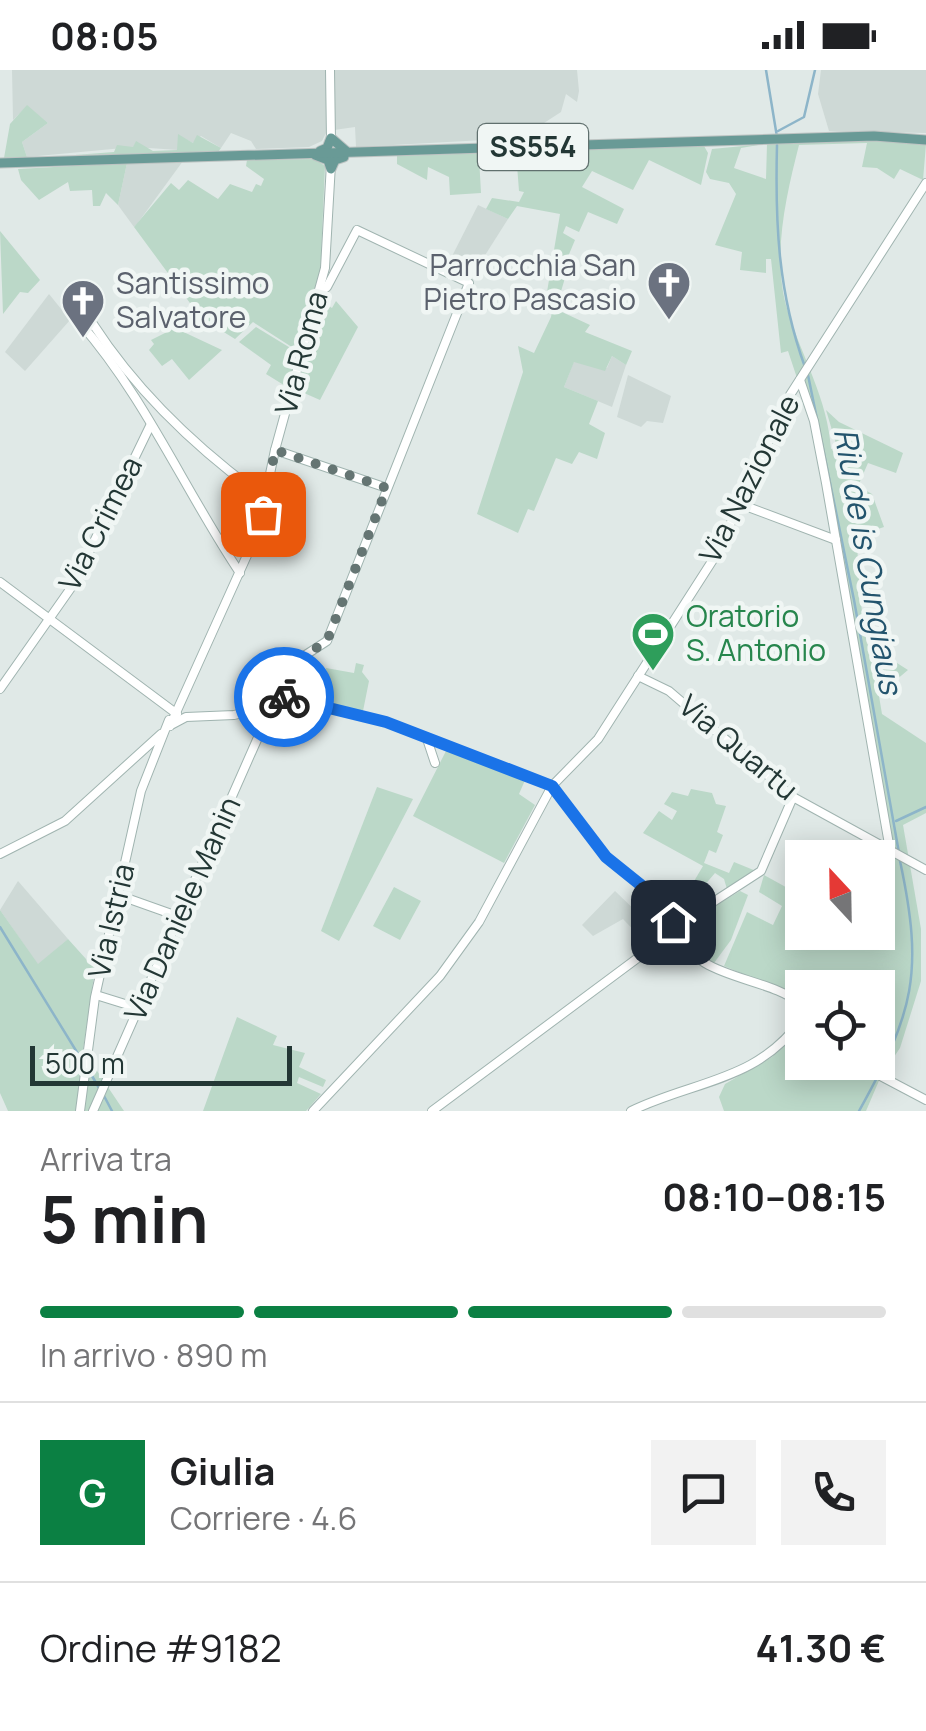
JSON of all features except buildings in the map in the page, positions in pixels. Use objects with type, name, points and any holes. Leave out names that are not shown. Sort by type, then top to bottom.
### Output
[{"type":"main road","name":"SS554","points":[[0,163],[218,156],[247,151],[351,152],[874,136],[926,140]]},
{"type":"main road","points":[[307,153],[326,148],[331,138],[351,152],[335,160],[331,170]]},
{"type":"main road","points":[[218,156],[227,148]]},
{"type":"main road","points":[[307,153],[326,159],[331,170]]},
{"type":"street","name":"Via Roma","points":[[176,714],[258,531],[275,450],[321,292],[331,170],[330,70]]},
{"type":"street","name":"Via Nazionale","points":[[313,1111],[456,956],[552,786],[598,738],[716,555],[790,395],[923,186]]},
{"type":"street","points":[[275,450],[387,488],[469,283],[358,230],[321,292]]},
{"type":"street","points":[[325,267],[337,268]]},
{"type":"street","points":[[88,326],[119,365],[196,441],[266,499]]},
{"type":"street","points":[[119,365],[150,426],[240,572]]},
{"type":"street","points":[[801,378],[814,420],[889,840]]},
{"type":"street","name":"Via Crimea","points":[[0,689],[51,620],[100,534],[150,426]]},
{"type":"street","name":"Via Daniele Manin","points":[[93,1111],[290,665],[327,641],[387,488]]},
{"type":"street","points":[[740,504],[836,540]]},
{"type":"street","points":[[0,582],[176,714],[234,715],[273,706]]},
{"type":"street","name":"Via Quartu","points":[[638,676],[670,691],[793,798],[871,840]]},
{"type":"street","points":[[277,696],[386,722],[552,786],[606,857],[652,894],[669,917],[683,926],[688,952],[706,964],[785,993]]},
{"type":"street","points":[[170,726],[176,714]]},
{"type":"street","points":[[0,854],[60,824],[146,754],[176,714]]},
{"type":"street","points":[[161,734],[186,717]]},
{"type":"street","points":[[426,736],[435,763]]},
{"type":"street","name":"Via Istria","points":[[80,1111],[96,994],[146,754]]},
{"type":"street","points":[[432,1111],[703,909],[761,872],[793,798]]},
{"type":"street","name":"Via Quartu","points":[[895,853],[926,870]]},
{"type":"street","points":[[118,895],[180,916]]},
{"type":"street","points":[[778,990],[785,995]]},
{"type":"street","points":[[96,994],[138,1008]]},
{"type":"street","points":[[631,1111],[751,1068],[785,1038]]},
{"type":"street","points":[[883,1080],[926,1100]]},
{"type":"shaded area","points":[[12,70],[577,70],[579,91],[577,102],[566,94],[561,112],[544,123],[544,133],[356,147],[355,127],[327,131],[322,141],[309,147],[256,149],[251,141],[231,133],[221,148],[201,136],[193,143],[178,135],[178,150],[134,147],[27,157],[22,142],[48,123],[27,106],[13,120]]},
{"type":"shaded area","points":[[821,70],[926,70],[926,133],[829,131],[818,94]]},
{"type":"shaded area","points":[[183,161],[134,227],[118,205],[127,163]]},
{"type":"shaded area","points":[[478,205],[508,219],[470,279],[446,268]]},
{"type":"shaded area","points":[[49,294],[70,320],[25,371],[5,352]]},
{"type":"shaded area","points":[[612,356],[626,365],[612,407],[564,387],[574,361],[607,368]]},
{"type":"shaded area","points":[[628,375],[671,396],[663,423],[647,421],[641,427],[617,417]]},
{"type":"shaded area","points":[[18,881],[68,939],[38,965],[0,910]]},
{"type":"shaded area","points":[[615,891],[645,920],[657,940],[649,946],[623,919],[593,936],[582,925]]},
{"type":"green space","points":[[27,105],[48,123],[22,142],[27,157],[4,158],[10,124]]},
{"type":"green space","points":[[178,134],[193,143],[197,135],[221,148],[218,152],[74,155],[114,152],[117,145],[133,147],[136,141],[153,151],[177,150]]},
{"type":"green space","points":[[889,140],[926,144],[923,180],[900,169],[894,179],[877,168],[862,167],[867,143],[799,145],[785,206],[781,249],[788,312],[820,396],[831,449],[837,447],[826,410],[839,422],[903,453],[896,473],[868,463],[858,486],[872,494],[884,527],[857,536],[867,644],[908,670],[883,691],[878,690],[882,714],[926,743],[926,813],[903,825],[921,929],[921,981],[895,1055],[895,970],[785,970],[785,992],[724,966],[747,912],[773,925],[782,906],[759,892],[764,875],[785,887],[785,950],[895,950],[895,840],[888,840],[802,370],[797,378],[788,351],[781,353],[771,259],[766,259],[766,273],[740,270],[742,252],[715,245],[736,194],[729,183],[710,179],[706,172],[712,149],[764,144],[741,148],[734,168],[766,179],[767,144]]},
{"type":"green space","points":[[704,146],[708,153],[701,185],[649,160],[633,190],[592,171],[582,187],[624,209],[617,224],[588,212],[579,232],[566,226],[563,233],[575,240],[562,271],[565,278],[559,298],[567,302],[562,312],[590,325],[585,332],[632,351],[626,365],[612,356],[605,371],[574,362],[564,387],[598,401],[589,424],[605,433],[597,459],[579,452],[572,464],[556,458],[534,511],[528,509],[518,533],[477,514],[523,372],[518,346],[534,353],[551,317],[552,311],[544,310],[560,214],[517,206],[508,219],[486,209],[492,198],[519,202],[524,192],[519,191],[517,165],[511,164],[510,155],[479,157],[481,193],[450,195],[449,177],[428,167],[427,180],[397,164],[397,156]]},
{"type":"green space","points":[[315,159],[325,166],[320,279],[298,351],[253,322],[235,339],[201,318],[134,227],[171,183],[179,190],[188,180],[218,199],[230,184],[252,192],[256,184],[261,186],[264,179],[246,166],[247,160]]},
{"type":"green space","points":[[127,163],[118,205],[106,193],[100,206],[93,206],[92,190],[70,191],[68,182],[39,200],[21,180],[18,169]]},
{"type":"green space","points":[[0,231],[40,280],[28,293],[20,292],[3,314]]},
{"type":"green space","points":[[319,300],[332,308],[336,301],[358,327],[320,400],[295,389]]},
{"type":"green space","points":[[256,327],[297,352],[287,387],[266,374],[271,365],[239,342]]},
{"type":"green space","points":[[175,328],[222,350],[189,380],[172,359],[162,366],[149,350],[154,344],[151,340]]},
{"type":"green space","points":[[356,663],[364,665],[362,672],[369,681],[363,711],[316,700],[327,678],[326,668],[354,673]]},
{"type":"green space","points":[[447,749],[526,778],[519,794],[535,805],[504,863],[413,816]]},
{"type":"green space","points":[[377,787],[413,799],[339,941],[321,931]]},
{"type":"green space","points":[[691,789],[712,793],[716,804],[726,806],[717,832],[723,835],[716,853],[709,850],[704,863],[729,873],[734,862],[756,871],[727,889],[724,879],[715,873],[697,894],[704,903],[674,915],[703,866],[643,833],[659,811],[672,820],[677,811],[664,804],[672,792],[688,796]]},
{"type":"green space","points":[[394,887],[421,901],[400,940],[373,926]]},
{"type":"green space","points":[[740,891],[748,895],[731,940],[714,963],[690,947],[707,911]]},
{"type":"green space","points":[[0,910],[38,964],[68,939],[95,969],[83,1050],[124,1111],[82,1111],[82,1070],[77,1111],[8,1111],[0,1093]]},
{"type":"green space","points":[[237,1017],[277,1036],[273,1045],[305,1053],[299,1067],[326,1080],[323,1087],[299,1077],[297,1083],[321,1094],[306,1111],[203,1111]]},
{"type":"green space","points":[[785,1045],[785,1080],[879,1080],[866,1111],[724,1111],[719,1097],[725,1084],[772,1057]]},
{"type":"waterway","name":"Riu de is Cungiaus","points":[[766,70],[777,137]]},
{"type":"waterway","points":[[778,131],[804,117],[815,70]]},
{"type":"waterway","name":"Riu de is Cungiaus","points":[[777,145],[780,258],[789,312],[805,367]]},
{"type":"waterway","name":"Riu de is Cungiaus","points":[[808,375],[854,600],[899,853]]},
{"type":"waterway","points":[[896,821],[926,807]]},
{"type":"waterway","name":"Riu de is Cungiaus","points":[[859,1111],[892,1046],[909,991],[911,933],[900,861]]},
{"type":"waterway","points":[[0,927],[83,1062]]},
{"type":"waterway","points":[[88,1069],[99,1088]]},
{"type":"waterway","points":[[103,1094],[112,1111]]},
{"type":"way so far","points":[[263,514],[275,450],[387,488],[327,641],[290,665],[277,696],[284,697]]},
{"type":"place","name":"Parrocchia San Pietro Pascasio","points":[[669,321]]},
{"type":"place","name":"Santissimo Salvatore","points":[[83,339]]},
{"type":"place","name":"Oratorio S. Antonio","points":[[653,672]]},
{"type":"route","points":[[284,697],[386,722],[552,786],[606,857],[652,894],[673,922]]}]
